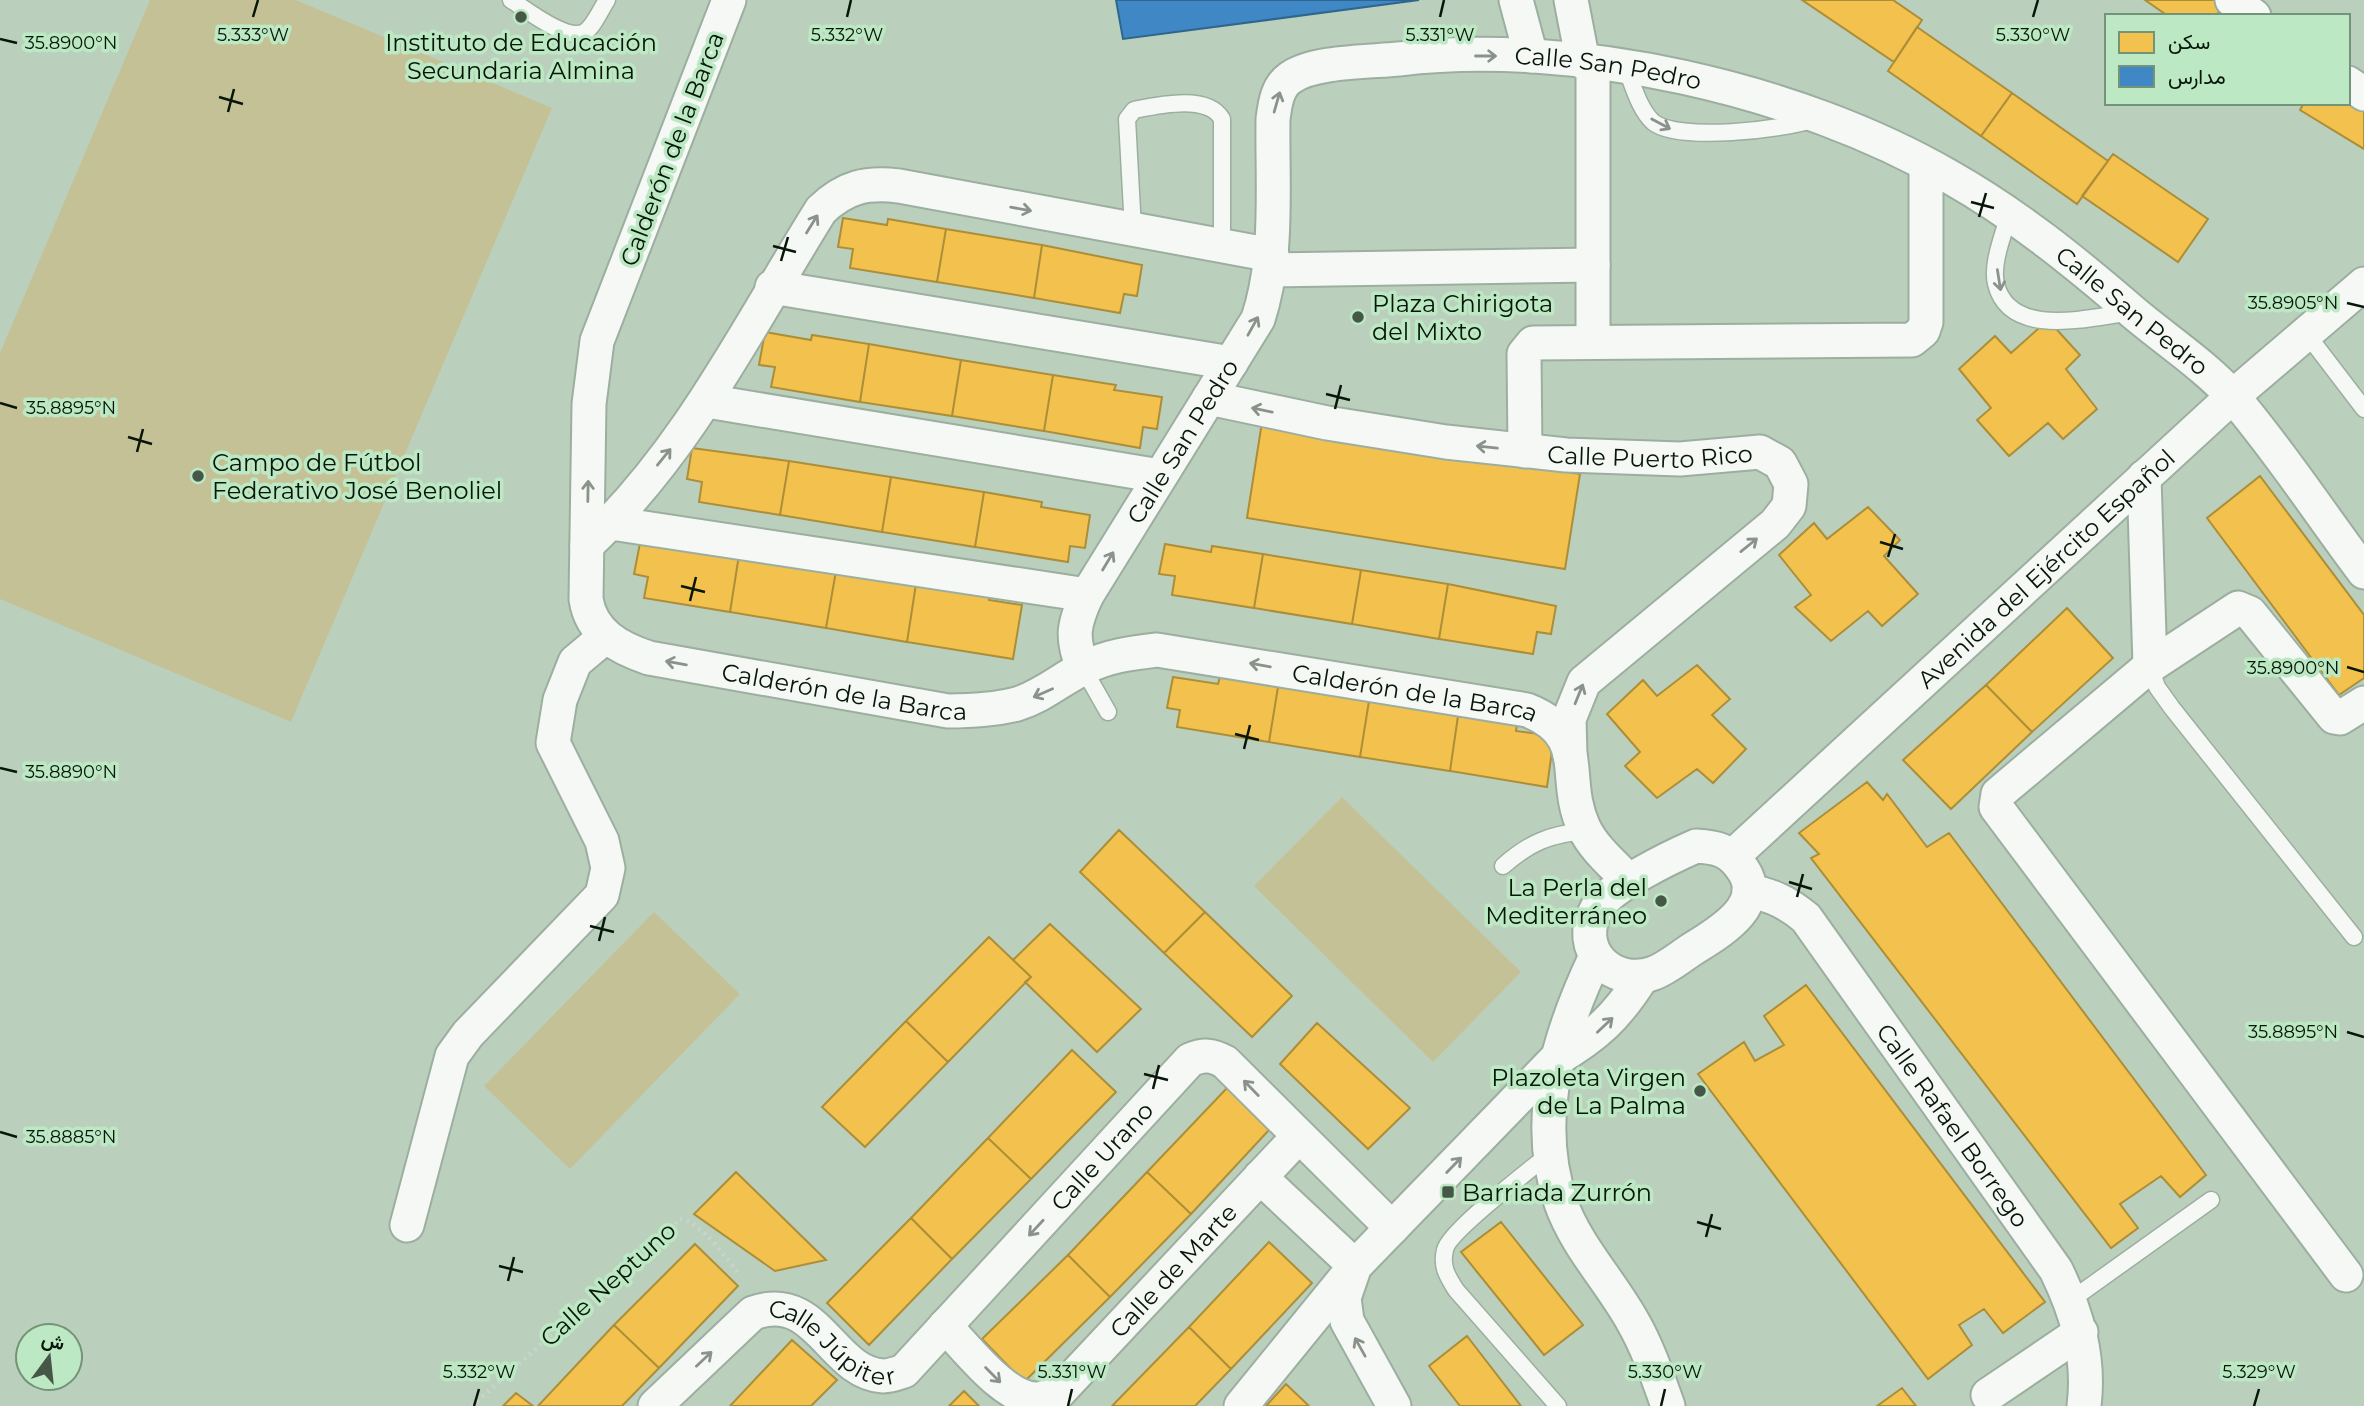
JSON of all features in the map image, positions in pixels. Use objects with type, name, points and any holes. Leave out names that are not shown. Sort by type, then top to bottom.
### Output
[{"type":"street","name":"Calderón de la Barca","points":[[729,0],[597,341],[589,404],[599,534],[588,613],[606,636],[619,646],[649,658],[948,711],[984,710],[1019,703],[1053,689],[1083,668],[1118,655],[1157,650],[1527,710],[1550,719],[1565,735],[1576,809],[1585,831],[1630,882]]},
{"type":"street","points":[[1516,0],[1531,57]]},
{"type":"street","points":[[1571,0],[1588,62],[1594,342]]},
{"type":"street","points":[[2232,0],[2251,14]]},
{"type":"street","name":"Calle San Pedro","points":[[1083,668],[1074,644],[1077,617],[1087,595],[1258,319],[1271,263],[1273,118],[1276,97],[1288,79],[1307,69],[1419,56],[1531,57],[1588,62],[1673,75],[1762,97],[1884,143],[1926,164],[2009,214],[2073,260],[2233,396],[2364,572]]},
{"type":"street","points":[[1525,451],[1525,349],[1533,343],[1912,340],[1919,337],[1926,322],[1926,164]]},
{"type":"street","points":[[599,534],[707,401],[772,287],[821,210],[835,196],[854,186],[875,183],[899,186],[1133,229],[1222,246],[1271,263],[1593,265]]},
{"type":"street","name":"Avenida del Ejército Español","points":[[1733,856],[2233,396],[2364,284]]},
{"type":"street","points":[[772,287],[1231,363]]},
{"type":"street","name":"Calle Puerto Rico","points":[[1209,398],[1327,423],[1525,451],[1623,459],[1680,459],[1760,453],[1780,463],[1791,484],[1789,506],[1775,524],[1584,682],[1569,719],[1570,760]]},
{"type":"street","points":[[707,401],[1160,476]]},
{"type":"street","points":[[2144,477],[2150,666]]},
{"type":"street","points":[[599,534],[1087,595]]},
{"type":"street","points":[[2346,1275],[1996,807],[1998,794],[2150,666],[2231,611],[2245,609],[2334,717],[2340,718],[2364,703]]},
{"type":"street","points":[[407,1225],[452,1056],[468,1034],[602,895],[608,868],[601,841],[553,743],[560,700],[575,662],[606,636]]},
{"type":"street","points":[[1696,846],[1715,847],[1733,856],[1745,871],[1749,891],[1743,910],[1731,924],[1659,971],[1642,977],[1625,977],[1608,970],[1596,956],[1590,939],[1591,922],[1598,906],[1630,882],[1696,846]]},
{"type":"street","name":"Calle Rafael Borrego","points":[[1749,891],[1770,895],[1789,904],[1806,918],[2056,1270],[2071,1300],[2081,1332],[2087,1386],[2084,1406]]},
{"type":"street","points":[[1596,956],[1580,990],[1555,1060],[1549,1101],[1549,1154],[1562,1205],[1634,1323],[1668,1406]]},
{"type":"street","points":[[1241,1406],[1355,1266],[1555,1060],[1591,1039],[1620,1012],[1642,977]]},
{"type":"street","name":"Calle Urano","points":[[945,1326],[1191,1060],[1201,1055],[1214,1056],[1225,1062],[1392,1228]]},
{"type":"street","name":"Calle de Marte","points":[[945,1326],[1001,1384],[1018,1395],[1039,1399],[1059,1392],[1298,1137]]},
{"type":"street","points":[[1260,1177],[1355,1266]]},
{"type":"street","points":[[1355,1266],[1344,1298],[1347,1321],[1394,1406]]},
{"type":"street","name":"Calle Júpiter","points":[[655,1406],[753,1313],[768,1307],[788,1309],[806,1319],[864,1372],[884,1376],[904,1371],[945,1326]]},
{"type":"street","points":[[1988,1395],[2081,1332]]},
{"type":"lane","points":[[511,0],[563,32],[578,34],[587,30],[607,0]]},
{"type":"lane","points":[[1626,68],[1645,112],[1661,127],[1676,131],[1768,130],[1818,117]]},
{"type":"lane","points":[[1133,229],[1127,119],[1134,110],[1206,104],[1216,109],[1222,119],[1222,246]]},
{"type":"lane","points":[[2009,214],[1997,258],[1996,283],[2008,305],[2029,320],[2054,321],[2133,312]]},
{"type":"lane","points":[[2306,333],[2364,408]]},
{"type":"lane","points":[[2150,666],[2157,687],[2172,708],[2354,937]]},
{"type":"lane","points":[[1083,668],[1108,712]]},
{"type":"lane","points":[[1503,866],[1527,845],[1557,833],[1585,831]]},
{"type":"lane","points":[[1549,1154],[1460,1229],[1445,1247],[1444,1270],[1456,1290],[1559,1406]]},
{"type":"lane","points":[[2071,1300],[2211,1200]]},
{"type":"path","name":"Calle Neptuno","points":[[472,1406],[680,1219],[689,1219],[698,1227],[768,1307]]},
{"type":"shaded area","name":"Campo de Fútbol Federativo José Benoliel","points":[[150,0],[296,0],[552,108],[291,722],[0,599],[0,353]]},
{"type":"shaded area","points":[[1342,797],[1521,972],[1433,1062],[1254,886]]},
{"type":"shaded area","points":[[654,912],[740,994],[570,1169],[484,1086]]},
{"type":"building: سكن","points":[[1802,0],[1893,0],[1922,20],[1894,62]]},
{"type":"building: سكن","points":[[2145,0],[2218,0],[2224,4],[2217,14],[2165,14]]},
{"type":"building: سكن","points":[[1917,27],[2012,93],[1981,136],[1888,71]]},
{"type":"building: سكن","points":[[2012,93],[2108,161],[2077,204],[1981,136]]},
{"type":"building: سكن","points":[[2364,104],[2364,149],[2300,110],[2303,105]]},
{"type":"building: سكن","points":[[2113,154],[2208,219],[2178,262],[2082,196]]},
{"type":"building: سكن","points":[[843,218],[887,225],[888,219],[946,229],[937,282],[850,268],[853,249],[838,247]]},
{"type":"building: سكن","points":[[946,229],[1042,245],[1034,298],[937,282]]},
{"type":"building: سكن","points":[[1042,245],[1142,265],[1137,296],[1124,294],[1120,313],[1034,298]]},
{"type":"building: سكن","points":[[2048,320],[2080,355],[2066,369],[2097,409],[2063,439],[2048,423],[2009,456],[1977,420],[1991,408],[1959,369],[1995,336],[2011,353]]},
{"type":"building: سكن","points":[[765,332],[811,340],[812,335],[869,344],[860,402],[771,387],[775,367],[759,365]]},
{"type":"building: سكن","points":[[869,344],[961,360],[952,416],[860,402]]},
{"type":"building: سكن","points":[[961,360],[1053,375],[1044,431],[952,416]]},
{"type":"building: سكن","points":[[1053,375],[1116,385],[1114,390],[1162,397],[1157,429],[1143,427],[1140,448],[1044,431]]},
{"type":"building: سكن","points":[[1262,422],[1580,474],[1565,569],[1247,518]]},
{"type":"building: سكن","points":[[692,448],[789,461],[780,515],[699,502],[702,482],[687,479]]},
{"type":"building: سكن","points":[[789,461],[891,477],[882,532],[780,515]]},
{"type":"building: سكن","points":[[2260,476],[2364,615],[2364,678],[2339,695],[2207,518]]},
{"type":"building: سكن","points":[[891,477],[984,492],[975,547],[882,532]]},
{"type":"building: سكن","points":[[984,492],[1042,502],[1041,507],[1090,515],[1085,548],[1070,546],[1068,562],[975,547]]},
{"type":"building: سكن","points":[[1868,507],[1900,540],[1884,556],[1918,594],[1882,626],[1868,611],[1831,641],[1795,607],[1811,595],[1779,555],[1814,523],[1827,539]]},
{"type":"building: سكن","points":[[640,543],[739,555],[730,612],[644,598],[648,577],[634,574]]},
{"type":"building: سكن","points":[[1165,544],[1211,552],[1212,546],[1263,554],[1254,608],[1172,595],[1175,576],[1159,574]]},
{"type":"building: سكن","points":[[1263,554],[1361,570],[1352,624],[1254,608]]},
{"type":"building: سكن","points":[[739,555],[836,571],[826,628],[730,612]]},
{"type":"building: سكن","points":[[1361,570],[1448,584],[1439,639],[1352,624]]},
{"type":"building: سكن","points":[[836,571],[916,584],[907,642],[826,628]]},
{"type":"building: سكن","points":[[916,584],[990,596],[989,600],[1022,605],[1013,659],[907,642]]},
{"type":"building: سكن","points":[[1448,584],[1556,606],[1551,634],[1537,632],[1533,654],[1439,639]]},
{"type":"building: سكن","points":[[2067,608],[2113,658],[2032,732],[1986,685]]},
{"type":"building: سكن","points":[[1697,665],[1730,699],[1712,715],[1746,749],[1713,783],[1697,769],[1657,798],[1625,766],[1640,752],[1607,714],[1643,680],[1657,696]]},
{"type":"building: سكن","points":[[1173,677],[1218,684],[1220,677],[1278,687],[1269,742],[1177,727],[1180,710],[1167,708]]},
{"type":"building: سكن","points":[[1986,685],[2032,732],[1951,809],[1903,760]]},
{"type":"building: سكن","points":[[1278,687],[1369,701],[1360,757],[1269,742]]},
{"type":"building: سكن","points":[[1369,701],[1458,716],[1450,771],[1360,757]]},
{"type":"building: سكن","points":[[1458,716],[1517,725],[1516,731],[1554,736],[1547,787],[1450,771]]},
{"type":"building: سكن","points":[[1867,782],[1883,800],[1887,794],[1927,847],[1949,833],[2206,1175],[2180,1197],[2161,1176],[2120,1204],[2138,1228],[2111,1248],[1811,858],[1819,854],[1799,833]]},
{"type":"building: سكن","points":[[1119,830],[1205,912],[1164,953],[1080,872]]},
{"type":"building: سكن","points":[[1205,912],[1292,996],[1252,1037],[1164,953]]},
{"type":"building: سكن","points":[[1050,924],[1141,1009],[1097,1052],[1025,982],[1031,977],[1013,960]]},
{"type":"building: سكن","points":[[989,937],[1031,977],[948,1062],[906,1021]]},
{"type":"building: سكن","points":[[1806,985],[2045,1302],[2003,1333],[1984,1309],[1959,1325],[1972,1345],[1928,1379],[1698,1074],[1744,1042],[1755,1061],[1784,1045],[1764,1016]]},
{"type":"building: سكن","points":[[906,1021],[948,1062],[865,1147],[822,1107]]},
{"type":"building: سكن","points":[[1317,1023],[1410,1108],[1368,1149],[1280,1064]]},
{"type":"building: سكن","points":[[1072,1050],[1116,1092],[1031,1179],[988,1138]]},
{"type":"building: سكن","points":[[1227,1088],[1269,1130],[1191,1214],[1147,1172]]},
{"type":"building: سكن","points":[[988,1138],[1031,1179],[952,1259],[911,1218]]},
{"type":"building: سكن","points":[[736,1172],[826,1260],[775,1271],[694,1214]]},
{"type":"building: سكن","points":[[1147,1172],[1191,1214],[1110,1297],[1068,1255]]},
{"type":"building: سكن","points":[[911,1218],[952,1259],[869,1345],[827,1303]]},
{"type":"building: سكن","points":[[1501,1222],[1583,1325],[1544,1355],[1461,1252]]},
{"type":"building: سكن","points":[[1269,1242],[1312,1283],[1231,1369],[1189,1327]]},
{"type":"building: سكن","points":[[695,1244],[738,1286],[659,1368],[614,1325]]},
{"type":"building: سكن","points":[[1068,1255],[1110,1297],[1024,1382],[982,1339]]},
{"type":"building: سكن","points":[[614,1325],[659,1368],[622,1406],[538,1406]]},
{"type":"building: سكن","points":[[1189,1327],[1231,1369],[1195,1406],[1112,1406]]},
{"type":"building: سكن","points":[[1467,1336],[1521,1406],[1460,1406],[1429,1366]]},
{"type":"building: سكن","points":[[792,1340],[837,1380],[811,1406],[730,1406]]},
{"type":"building: سكن","points":[[1286,1384],[1309,1406],[1266,1406]]},
{"type":"building: سكن","points":[[1902,1388],[1916,1406],[1877,1406]]},
{"type":"building: سكن","points":[[964,1391],[979,1406],[949,1406]]},
{"type":"building: سكن","points":[[516,1393],[533,1406],[503,1406]]},
{"type":"building: مدارس","points":[[1116,0],[1419,0],[1123,39]]},
{"type":"place","name":"Instituto de Educación Secundaria Almina","points":[[521,17]]},
{"type":"place","name":"Plaza Chirigota del Mixto","points":[[1358,317]]},
{"type":"place","name":"Campo de Fútbol Federativo José Benoliel","points":[[198,476]]},
{"type":"place","name":"La Perla del Mediterráneo","points":[[1661,901]]},
{"type":"place","name":"Plazoleta Virgen de La Palma","points":[[1700,1091]]},
{"type":"place","name":"Barriada Zurrón","points":[[1448,1192]]}]
